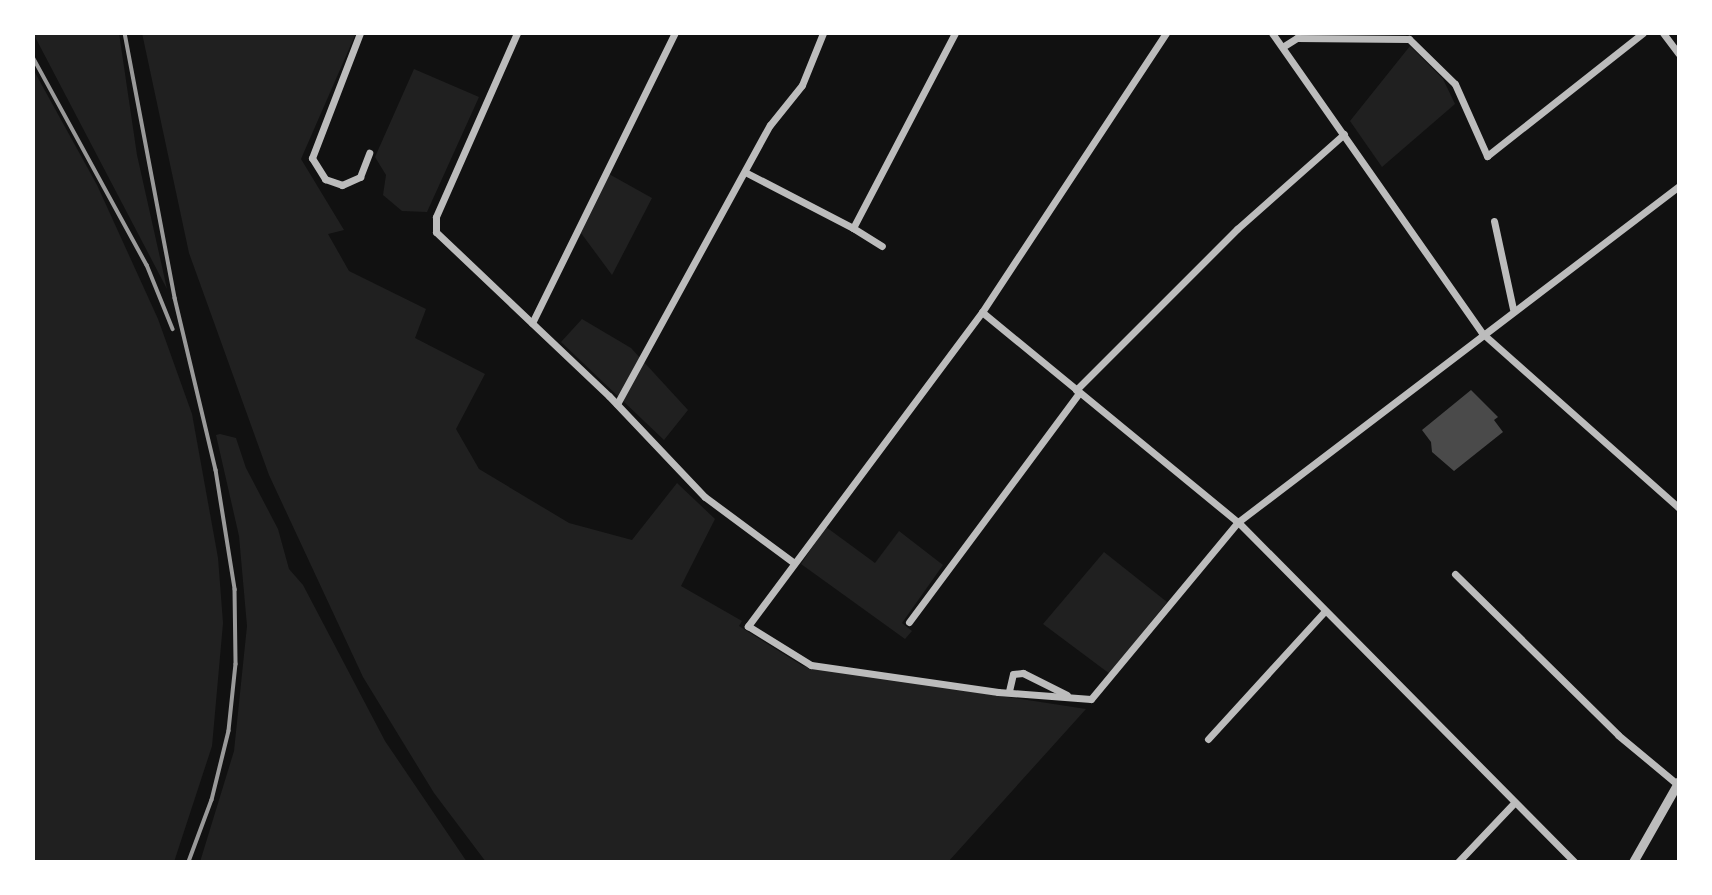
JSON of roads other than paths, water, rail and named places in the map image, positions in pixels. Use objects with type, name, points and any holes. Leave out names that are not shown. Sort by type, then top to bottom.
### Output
[{"type":"street","points":[[360,33],[312,158],[328,182],[342,185],[360,177],[369,153]]},
{"type":"street","points":[[517,33],[436,217],[435,228],[617,404],[705,497],[793,562]]},
{"type":"street","points":[[531,323],[674,33]]},
{"type":"street","points":[[617,404],[778,113],[802,85],[823,33]]},
{"type":"street","points":[[853,228],[955,33]]},
{"type":"street","points":[[1166,33],[982,312],[793,562],[748,626],[811,665],[1091,699],[1238,522],[1482,332],[1679,186]]},
{"type":"street","points":[[1272,33],[1284,46],[1482,332],[1679,508]]},
{"type":"street","points":[[1284,46],[1297,38],[1409,39],[1417,33]]},
{"type":"street","points":[[1409,39],[1455,84],[1487,156],[1643,33]]},
{"type":"street","points":[[1662,33],[1679,54]]},
{"type":"street","points":[[909,622],[1078,391],[1237,229],[1344,134]]},
{"type":"street","points":[[745,172],[882,246]]},
{"type":"street","points":[[1494,221],[1513,309]]},
{"type":"street","points":[[982,312],[1238,522],[1574,862]]},
{"type":"street","points":[[1455,574],[1618,735],[1678,782],[1633,862]]},
{"type":"street","points":[[1208,739],[1324,612]]},
{"type":"street","points":[[1009,691],[1013,674],[1023,673],[1068,695]]},
{"type":"street","points":[[1458,862],[1514,803]]},
{"type":"railway","points":[[125,33],[175,298],[216,470],[235,589],[236,664],[229,731],[212,800],[189,862]]},
{"type":"railway","points":[[33,57],[147,265],[173,329]]}]
